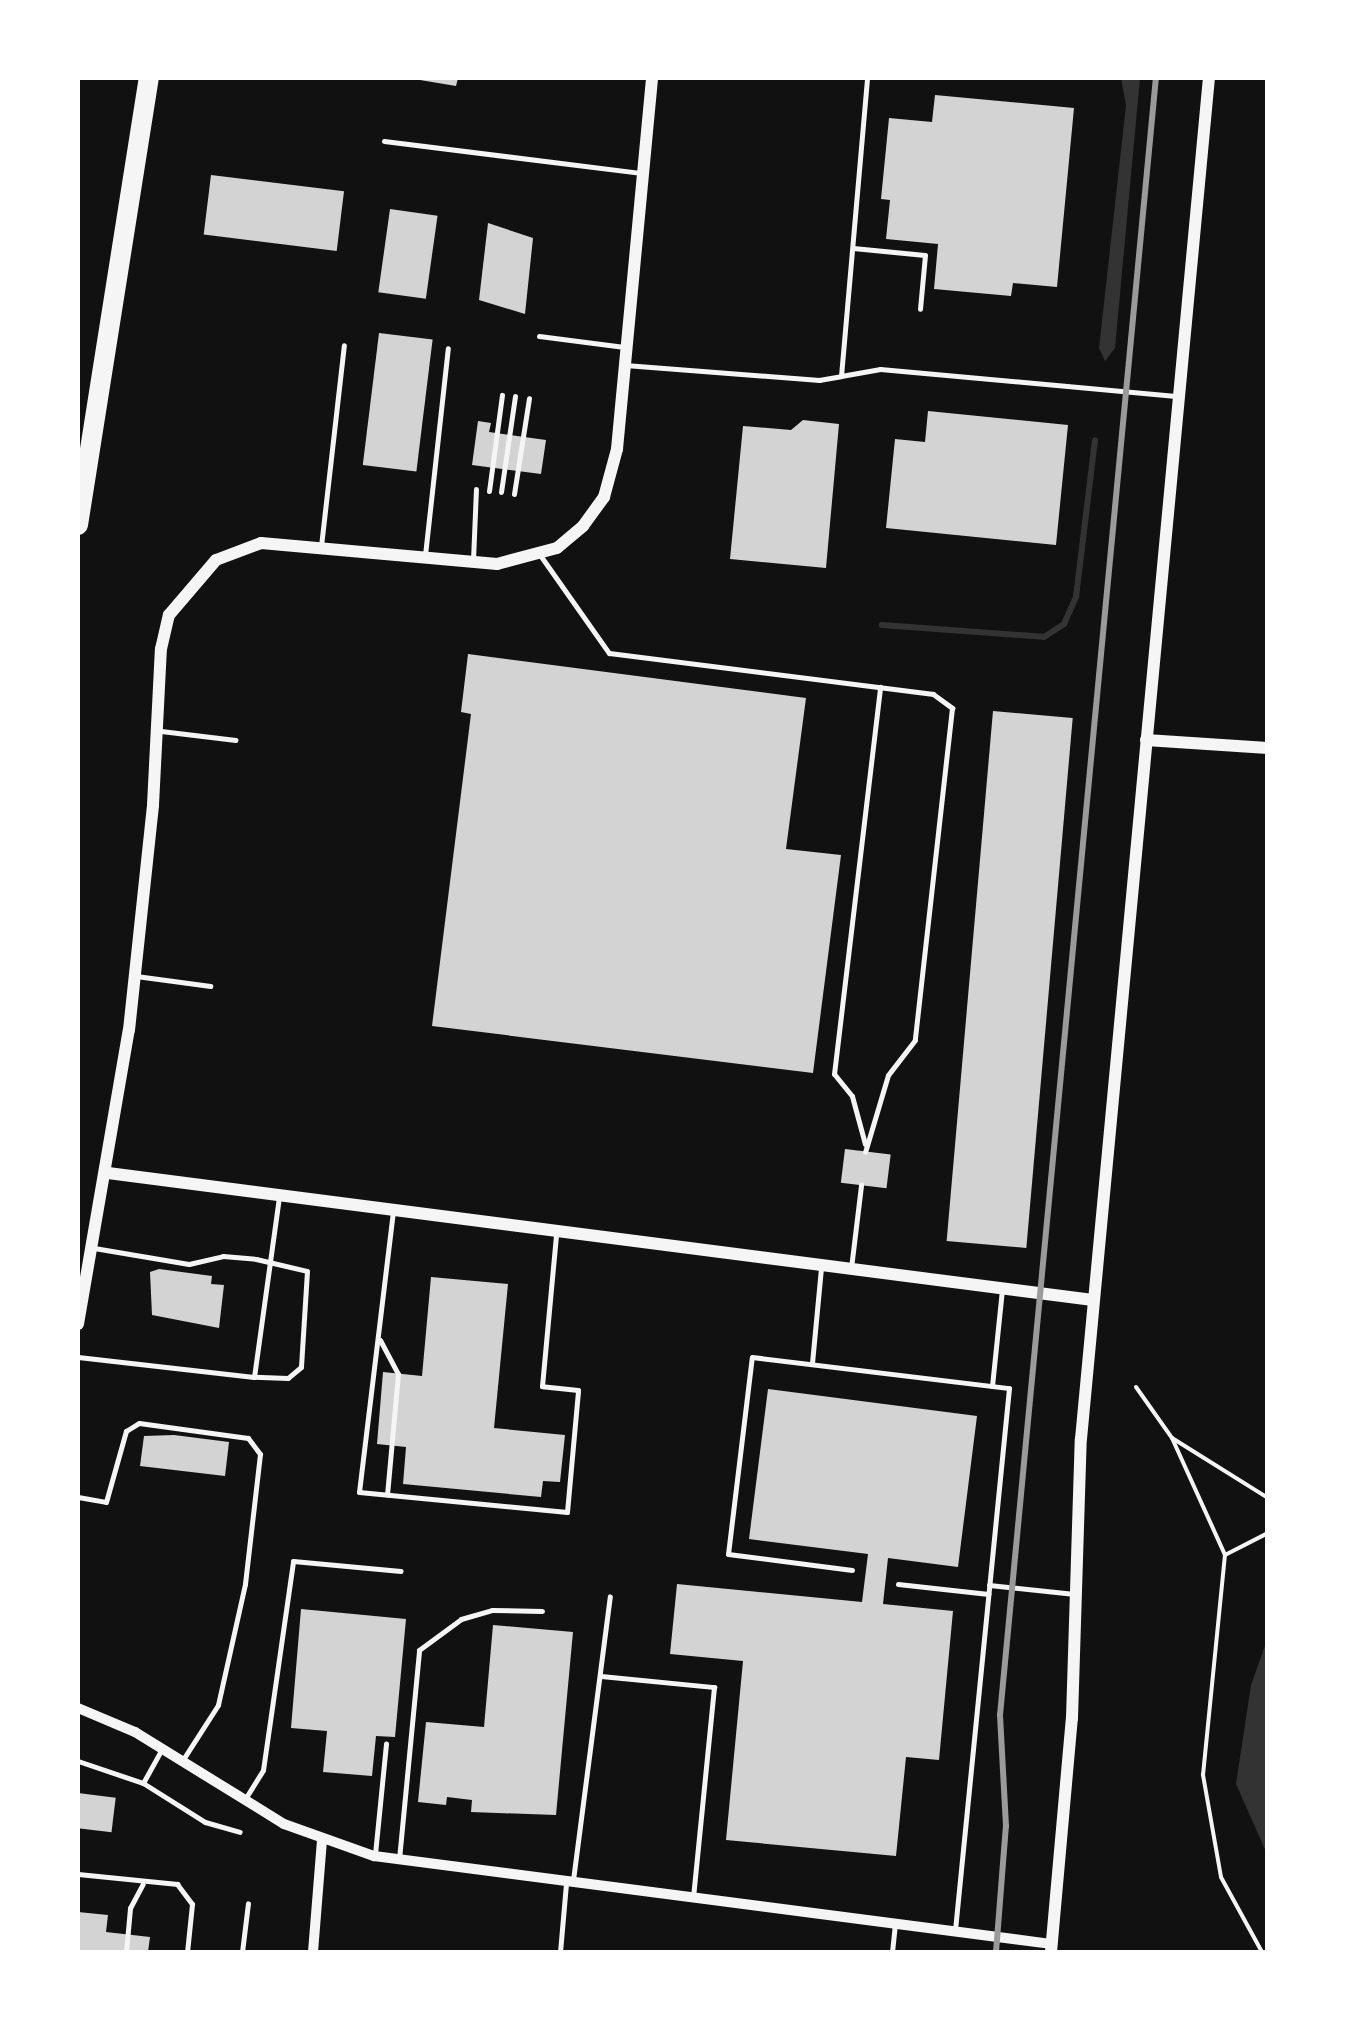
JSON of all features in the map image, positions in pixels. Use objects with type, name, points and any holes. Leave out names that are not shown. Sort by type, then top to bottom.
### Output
[{"type":"highway","points":[[78,526],[149,78]]},
{"type":"street","points":[[78,1324],[108,1173],[136,976],[170,615],[216,560],[261,543],[473,564],[540,555],[571,538],[604,496],[617,449],[652,78]]},
{"type":"street","points":[[78,1708],[162,1748],[243,1802],[322,1841],[374,1856],[1052,1948],[1072,1718],[1075,1594],[1093,1300],[1146,740],[1184,396],[1209,78]]},
{"type":"street","points":[[1146,740],[1268,748]]},
{"type":"street","points":[[108,1173],[1093,1300]]},
{"type":"street","points":[[312,1952],[322,1841]]},
{"type":"lane","points":[[842,376],[867,78]]},
{"type":"lane","points":[[384,141],[643,173]]},
{"type":"lane","points":[[852,248],[925,255],[920,309]]},
{"type":"lane","points":[[539,336],[626,347]]},
{"type":"lane","points":[[320,546],[344,345]]},
{"type":"lane","points":[[425,558],[448,348]]},
{"type":"lane","points":[[625,365],[819,380],[880,369],[1184,396]]},
{"type":"lane","points":[[489,490],[502,394]]},
{"type":"lane","points":[[501,492],[515,396]]},
{"type":"lane","points":[[514,494],[528,398]]},
{"type":"lane","points":[[473,564],[476,489]]},
{"type":"lane","points":[[540,555],[608,653],[880,687],[944,699],[955,721],[915,1040],[888,1075],[865,1152],[863,1122],[834,1074],[880,687]]},
{"type":"lane","points":[[158,730],[234,740]]},
{"type":"lane","points":[[136,976],[210,986]]},
{"type":"lane","points":[[850,1271],[861,1185]]},
{"type":"lane","points":[[254,1377],[280,1196]]},
{"type":"lane","points":[[394,1211],[380,1340],[371,1368],[359,1492],[567,1512],[578,1390],[542,1386],[556,1232]]},
{"type":"lane","points":[[78,1357],[254,1377],[288,1378],[301,1368],[310,1278],[307,1271],[223,1256],[189,1264],[94,1248]]},
{"type":"lane","points":[[812,1364],[820,1266]]},
{"type":"lane","points":[[992,1386],[1002,1290]]},
{"type":"lane","points":[[380,1340],[398,1374],[386,1495]]},
{"type":"lane","points":[[852,1570],[728,1554],[752,1356],[1009,1388],[955,1933]]},
{"type":"lane","points":[[78,1496],[106,1502],[126,1432],[138,1423],[256,1444],[260,1454],[245,1584],[218,1704],[182,1760]]},
{"type":"lane","points":[[243,1802],[263,1770],[293,1561],[401,1572]]},
{"type":"lane","points":[[898,1584],[988,1594]]},
{"type":"lane","points":[[989,1585],[1075,1594]]},
{"type":"lane","points":[[560,1952],[610,1596]]},
{"type":"lane","points":[[399,1862],[419,1650],[460,1619],[492,1610],[542,1611]]},
{"type":"lane","points":[[600,1676],[714,1687],[693,1899]]},
{"type":"lane","points":[[374,1856],[386,1744]]},
{"type":"lane","points":[[143,1782],[162,1748]]},
{"type":"lane","points":[[78,1761],[143,1782],[205,1822],[240,1832]]},
{"type":"lane","points":[[78,1874],[143,1884],[167,1880],[188,1892],[187,1952]]},
{"type":"lane","points":[[126,1952],[130,1908],[143,1884]]},
{"type":"lane","points":[[242,1952],[248,1903]]},
{"type":"lane","points":[[892,1952],[895,1925]]},
{"type":"path","points":[[1136,1387],[1172,1438],[1225,1555],[1206,1719],[1206,1817],[1221,1877],[1262,1952]]},
{"type":"path","points":[[1172,1438],[1268,1498]]},
{"type":"path","points":[[1225,1555],[1268,1533]]},
{"type":"shaded area","points":[[1121,78],[1140,78],[1115,348],[1105,361],[1099,348],[1126,105]]},
{"type":"shaded area","points":[[1267,1640],[1267,1854],[1236,1784],[1251,1685]]},
{"type":"building","points":[[408,78],[458,78],[456,86]]},
{"type":"building","points":[[935,95],[1074,108],[1057,287],[1013,283],[1011,296],[934,289],[938,244],[886,239],[890,200],[881,199],[889,118],[932,122]]},
{"type":"building","points":[[211,175],[344,191],[337,251],[204,235]]},
{"type":"building","points":[[390,209],[438,216],[426,299],[378,292]]},
{"type":"building","points":[[488,223],[533,238],[525,314],[479,300]]},
{"type":"building","points":[[379,333],[433,340],[416,472],[363,465]]},
{"type":"building","points":[[928,411],[1068,425],[1056,545],[886,528],[895,439],[925,442]]},
{"type":"building","points":[[803,420],[839,424],[826,568],[730,559],[743,426],[791,430]]},
{"type":"building","points":[[478,421],[491,423],[489,432],[546,440],[541,474],[472,465]]},
{"type":"building","points":[[468,654],[806,698],[786,849],[841,855],[813,1073],[432,1026],[471,714],[461,712]]},
{"type":"building","points":[[993,711],[1073,718],[1026,1248],[947,1241]]},
{"type":"building","points":[[845,1149],[891,1155],[887,1188],[841,1183]]},
{"type":"building","points":[[159,1269],[212,1276],[211,1284],[224,1285],[219,1328],[152,1315],[150,1272]]},
{"type":"building","points":[[431,1277],[508,1284],[494,1428],[565,1435],[560,1482],[543,1481],[541,1497],[403,1484],[406,1447],[377,1444],[383,1372],[422,1376]]},
{"type":"building","points":[[768,1389],[977,1416],[958,1567],[888,1558],[883,1604],[953,1611],[939,1760],[906,1757],[896,1856],[726,1840],[743,1661],[670,1654],[677,1584],[862,1602],[868,1554],[749,1539]]},
{"type":"building","points":[[174,1435],[229,1442],[225,1476],[140,1466],[144,1436]]},
{"type":"building","points":[[301,1609],[406,1619],[395,1737],[376,1736],[372,1776],[323,1772],[327,1731],[291,1728]]},
{"type":"building","points":[[493,1625],[573,1632],[556,1815],[471,1812],[472,1800],[447,1797],[446,1805],[418,1802],[426,1722],[484,1727]]},
{"type":"building","points":[[78,1793],[116,1798],[111,1832],[78,1828]]},
{"type":"building","points":[[78,1912],[108,1915],[106,1932],[150,1937],[148,1952],[78,1952]]},
{"type":"waterway","points":[[882,625],[1044,637],[1064,624],[1076,597],[1095,440]]},
{"type":"railway","points":[[996,1952],[1006,1826],[1000,1715],[1156,78]]}]
